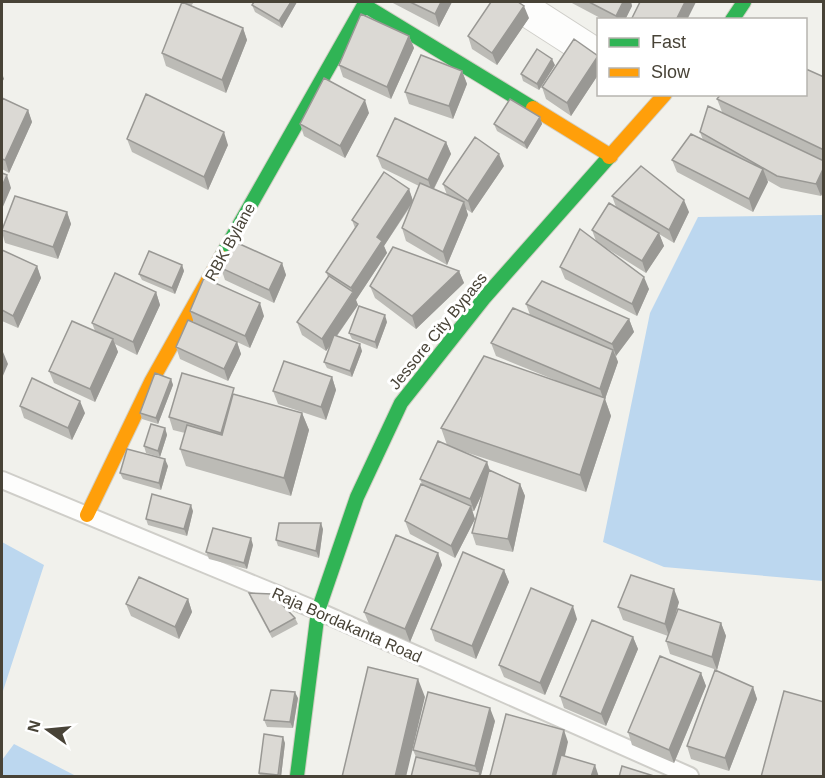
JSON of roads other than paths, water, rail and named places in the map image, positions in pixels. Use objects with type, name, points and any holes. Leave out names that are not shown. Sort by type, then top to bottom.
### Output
[{"type":"main road","points":[[733,18],[744,2]]},
{"type":"main road","name":"RBK Bylane","points":[[87,515],[151,382],[365,3],[611,156]]},
{"type":"main road","name":"Jessore City Bypass","points":[[297,777],[318,611],[357,497],[401,403],[485,297],[611,156],[661,96]]},
{"type":"street","points":[[514,2],[597,55]]},
{"type":"lane","name":"Raja Bordakanta Road","points":[[2,480],[318,611],[690,777]]},
{"type":"water","points":[[823,215],[823,581],[664,567],[603,542],[650,313],[698,217]]},
{"type":"water","points":[[2,542],[44,565],[2,694]]},
{"type":"water","points":[[14,744],[76,776],[2,776],[2,760]]}]
